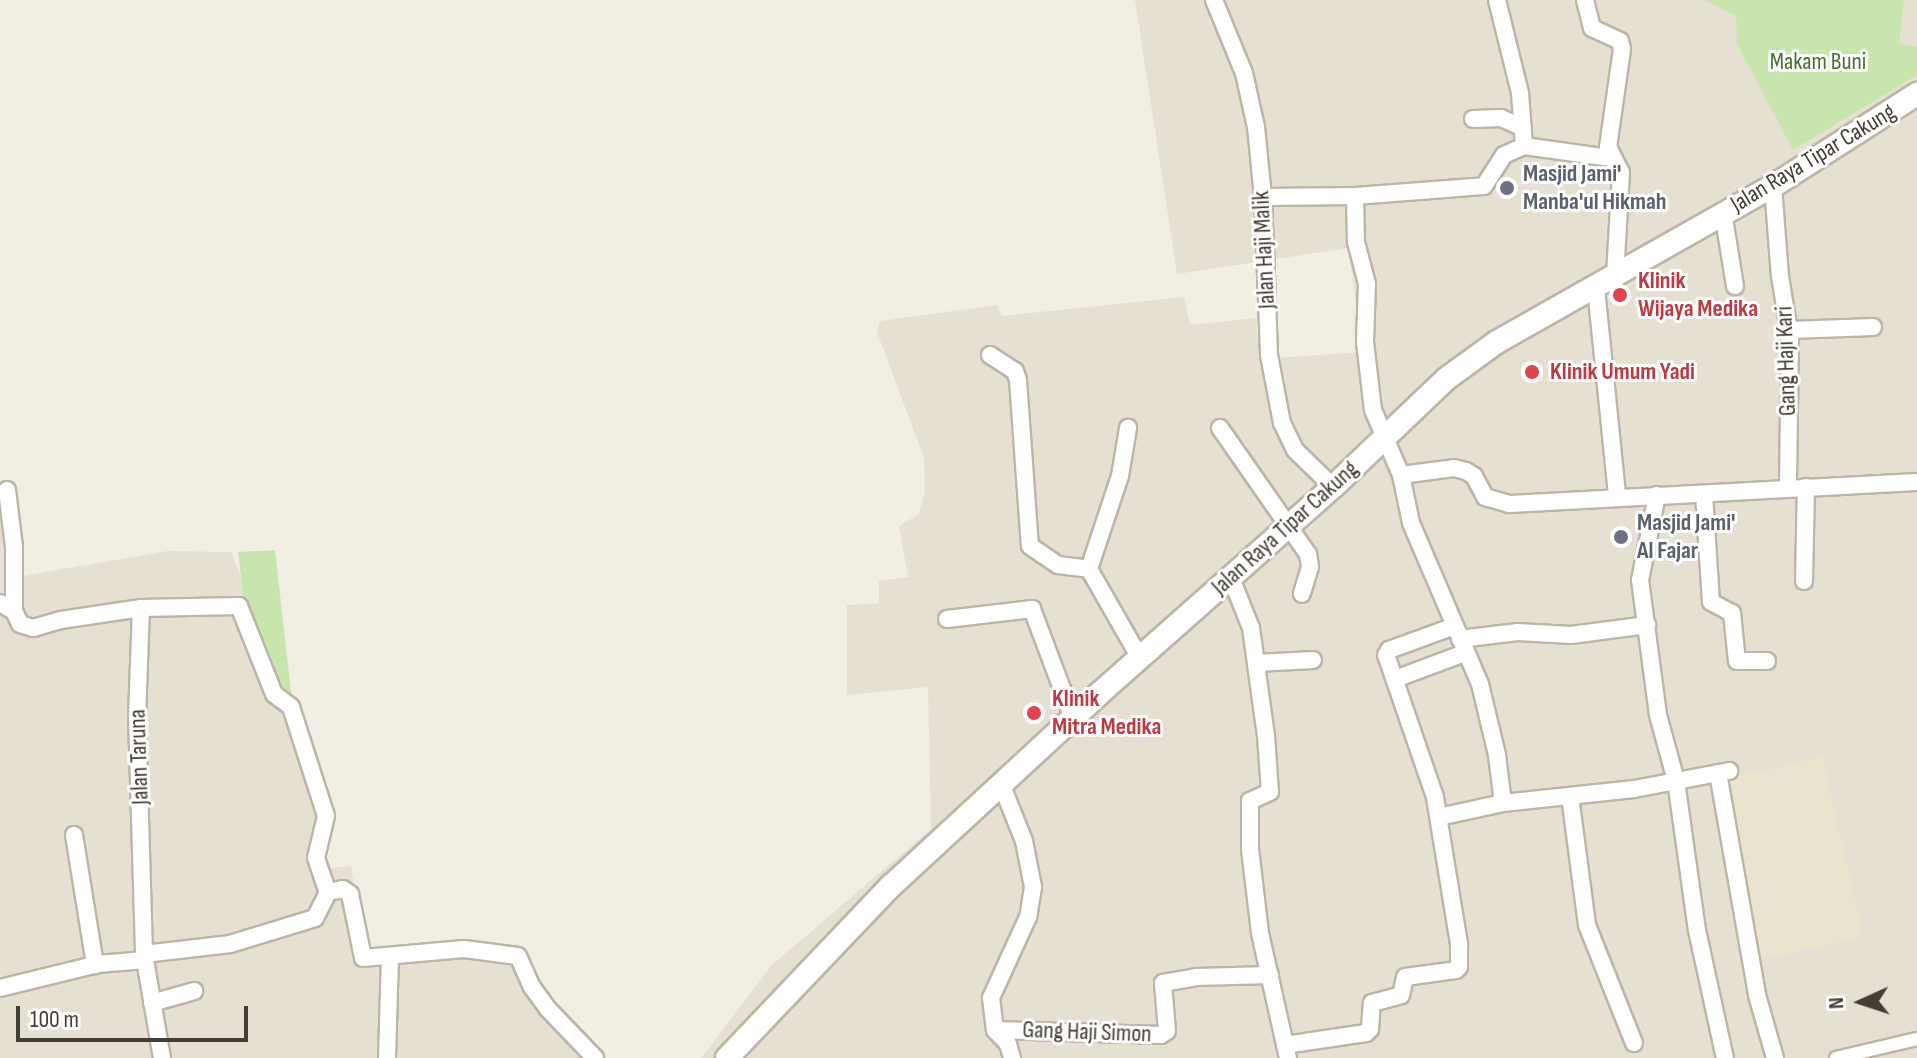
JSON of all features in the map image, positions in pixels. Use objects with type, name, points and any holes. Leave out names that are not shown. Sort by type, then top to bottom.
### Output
[{"type":"street","name":"Jalan Haji Malik","points":[[1214,0],[1250,93],[1263,197],[1269,355],[1282,423],[1295,450],[1333,487]]},
{"type":"street","points":[[1497,0],[1520,93],[1524,137]]},
{"type":"street","points":[[1585,0],[1592,28],[1620,41],[1622,49],[1608,147],[1611,158]]},
{"type":"street","name":"Jalan Raya Tipar Cakung","points":[[727,1058],[881,896],[1073,718],[1333,487],[1446,379],[1497,342],[1773,186],[1917,94]]},
{"type":"street","points":[[1473,119],[1501,118],[1524,137],[1611,158],[1617,162],[1621,172],[1606,282],[1617,496]]},
{"type":"street","points":[[1263,197],[1355,196],[1484,186],[1504,155],[1524,137]]},
{"type":"street","name":"Gang Haji Kari","points":[[1773,186],[1780,276],[1789,330],[1788,488]]},
{"type":"street","points":[[1355,196],[1356,242],[1367,284],[1365,342],[1378,427],[1401,475],[1411,523],[1480,684],[1497,755],[1503,803]]},
{"type":"street","points":[[1723,212],[1735,286]]},
{"type":"street","points":[[1789,330],[1873,327]]},
{"type":"street","points":[[990,355],[1017,376],[1030,546],[1058,565],[1089,569]]},
{"type":"street","points":[[1128,428],[1120,476],[1089,569],[1140,658]]},
{"type":"street","points":[[1220,428],[1310,560],[1302,594]]},
{"type":"street","points":[[1401,475],[1454,468],[1466,471],[1474,476],[1485,497],[1500,503],[1917,482]]},
{"type":"street","points":[[1804,581],[1806,487]]},
{"type":"street","points":[[0,988],[95,965],[230,944],[315,918],[328,892],[316,858],[326,816],[291,707],[274,694],[239,606],[141,608],[33,628],[20,624],[7,607],[14,547],[7,490]]},
{"type":"street","points":[[1704,494],[1711,602],[1732,613],[1737,661],[1767,661]]},
{"type":"street","points":[[1657,495],[1640,566],[1647,625],[1658,715],[1676,781],[1697,930],[1725,1058]]},
{"type":"street","points":[[1231,578],[1249,620],[1256,663],[1270,789],[1268,795],[1250,801],[1250,849],[1270,975],[1287,1051],[1366,1033],[1370,1029],[1372,1003],[1401,995],[1405,977],[1456,970],[1459,967],[1459,944],[1439,817],[1386,655],[1389,650],[1518,632],[1571,635],[1647,625]]},
{"type":"street","name":"Jalan Taruna","points":[[141,608],[137,716],[145,957],[162,1058]]},
{"type":"street","points":[[947,619],[1032,609],[1073,718]]},
{"type":"street","points":[[1395,679],[1460,639]]},
{"type":"street","points":[[1256,663],[1313,660]]},
{"type":"street","points":[[1439,817],[1503,803],[1724,772],[1757,995],[1775,1058]]},
{"type":"street","points":[[1002,786],[1024,841],[1033,887],[1028,917],[991,998],[995,1030],[1008,1044],[1012,1058]]},
{"type":"street","points":[[1570,796],[1587,925],[1634,1043]]},
{"type":"street","points":[[74,835],[95,965]]},
{"type":"street","points":[[328,892],[343,889],[350,894],[363,958],[464,949],[518,956],[524,962],[532,987],[548,1009],[595,1058]]},
{"type":"street","points":[[387,1058],[390,958]]},
{"type":"street","name":"Gang Haji Simon","points":[[995,1030],[1161,1035],[1167,1031],[1163,983],[1196,977],[1270,975]]},
{"type":"street","points":[[152,1003],[194,991]]},
{"type":"street","points":[[1836,1058],[1917,1039]]},
{"type":"shaded area","points":[[1135,0],[1917,0],[1917,1058],[701,1058],[772,965],[931,829],[928,687],[847,695],[847,605],[879,603],[879,581],[908,577],[899,526],[919,514],[925,491],[924,458],[877,332],[880,321],[997,305],[1002,316],[1184,297],[1190,325],[1256,318],[1260,359],[1363,352],[1348,248],[1177,274]]},
{"type":"shaded area","points":[[0,491],[17,577],[168,551],[231,552],[293,707],[328,817],[320,869],[351,866],[363,949],[471,939],[520,946],[532,981],[604,1058],[0,1058]]},
{"type":"shaded area","points":[[1822,757],[1863,936],[1762,960],[1721,780]]},
{"type":"green space","name":"Makam Buni","points":[[1705,0],[1904,0],[1899,43],[1917,47],[1917,75],[1793,150],[1737,44],[1736,16]]},
{"type":"green space","points":[[275,550],[292,701],[276,690],[245,608],[238,552]]},
{"type":"place","name":"Masjid Jami' Manba'ul Hikmah","points":[[1507,188]]},
{"type":"place","name":"Klinik Wijaya Medika","points":[[1620,295]]},
{"type":"place","name":"Klinik Umum Yadi","points":[[1532,372]]},
{"type":"place","name":"Masjid Jami' Al Fajar","points":[[1621,537]]},
{"type":"place","name":"Klinik Mitra Medika","points":[[1034,713]]}]
